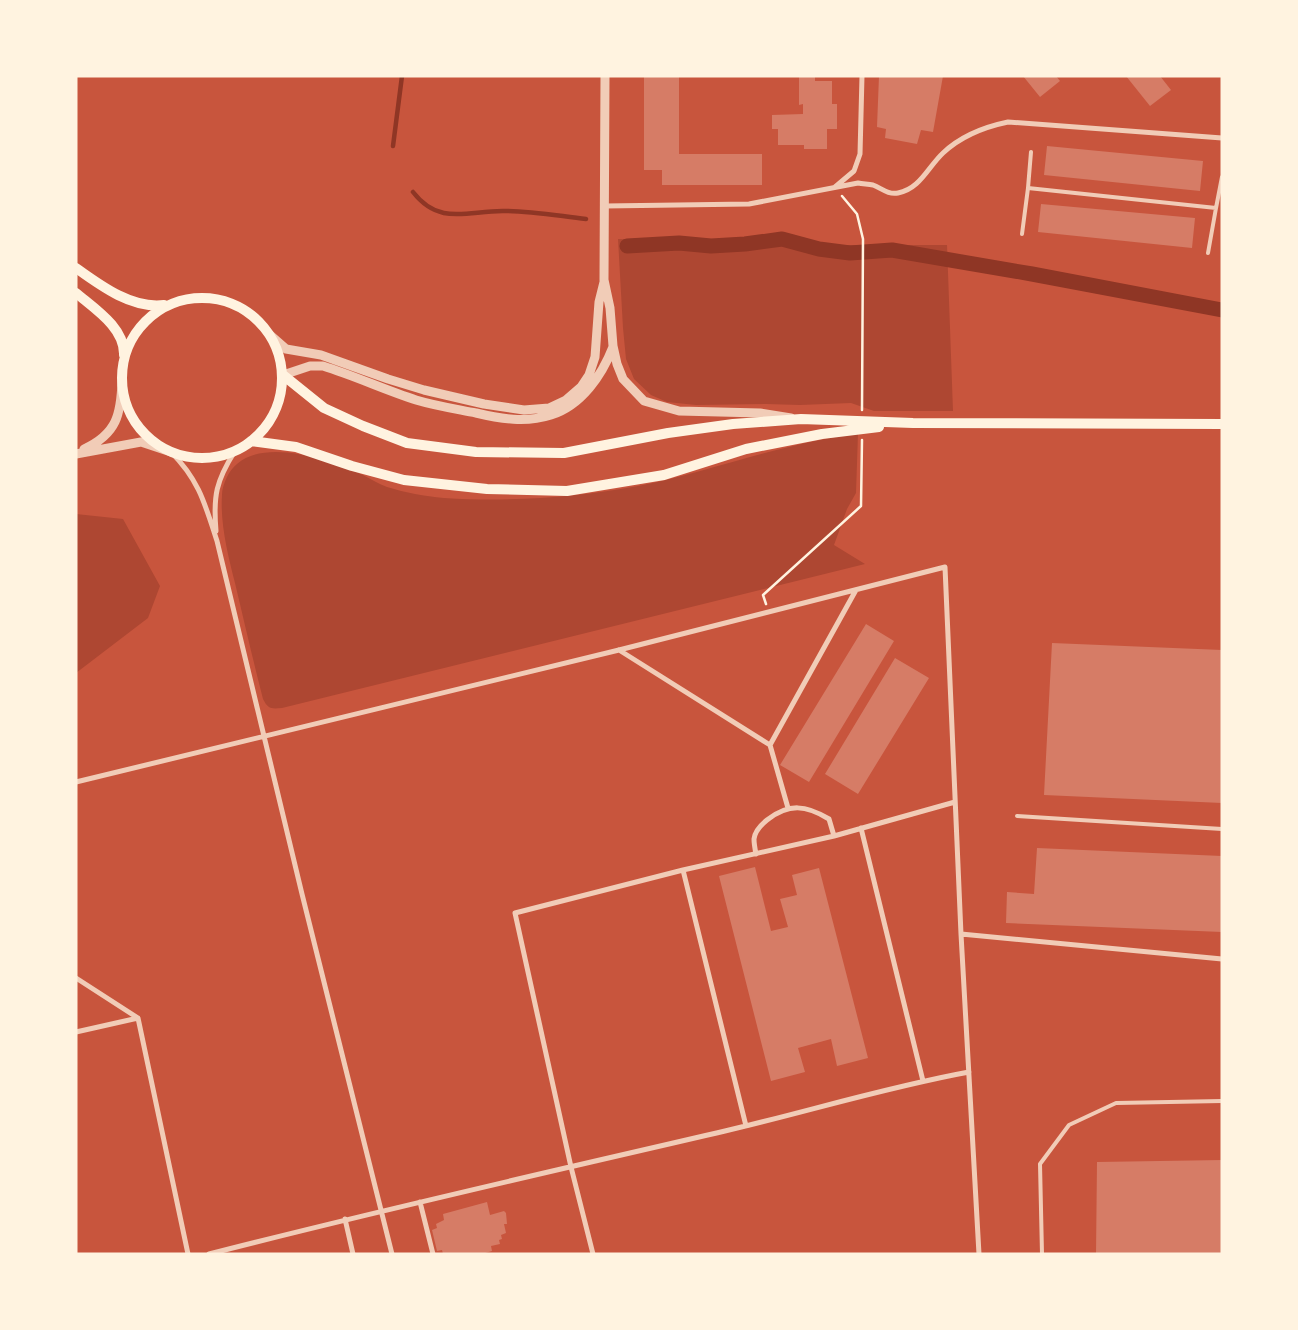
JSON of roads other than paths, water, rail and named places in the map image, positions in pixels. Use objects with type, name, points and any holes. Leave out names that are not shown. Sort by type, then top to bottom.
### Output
[{"type":"main road","points":[[76,268],[100,284],[139,303],[153,306],[200,297],[222,300],[245,310],[259,321],[270,335],[279,353],[282,375],[280,396],[273,416],[263,430],[251,441],[235,451],[215,457],[195,458],[171,452],[141,430],[134,420],[124,396],[122,380],[124,347],[119,334],[109,322],[76,293]]},
{"type":"main road","points":[[124,361],[128,346],[145,322],[156,312],[170,304]]},
{"type":"main road","points":[[282,375],[324,408],[363,426],[407,443],[476,452],[564,453],[668,433],[733,424],[801,419],[913,423],[1222,424]]},
{"type":"main road","points":[[251,441],[296,447],[352,466],[404,480],[487,490],[567,491],[664,475],[746,449],[822,434],[913,423]]},
{"type":"street","points":[[270,335],[286,349],[321,355],[388,380],[484,404],[524,410],[549,408],[566,400],[581,387],[589,375],[595,357],[599,302],[604,280],[605,76]]},
{"type":"street","points":[[835,188],[854,171],[860,154],[862,76]]},
{"type":"street","points":[[605,206],[749,204],[858,183],[874,185],[883,191],[897,194],[910,188],[926,175],[942,153],[967,135],[991,125],[1008,122],[1222,138]]},
{"type":"street","points":[[604,280],[610,308],[613,346],[617,364],[623,379],[644,400],[679,411],[760,413],[801,419]]},
{"type":"street","points":[[282,375],[310,366],[323,366],[416,400],[513,420],[534,419],[552,415],[580,398],[596,381],[607,362],[613,346]]},
{"type":"street","points":[[76,454],[106,436],[116,422],[122,406],[122,380]]},
{"type":"street","points":[[76,454],[141,442],[171,452],[184,465],[195,481],[204,502],[217,541],[263,736],[392,1254]]},
{"type":"street","points":[[217,541],[214,512],[216,490],[222,470],[235,451]]},
{"type":"street","points":[[76,782],[619,650],[945,567],[961,934],[979,1254]]},
{"type":"street","points":[[770,745],[856,590]]},
{"type":"street","points":[[619,650],[770,745],[788,808]]},
{"type":"street","points":[[593,1254],[571,1167],[515,912],[683,870],[834,836],[955,802]]},
{"type":"street","points":[[756,854],[754,837],[762,824],[777,812],[788,808],[814,810],[829,819],[834,836]]},
{"type":"street","points":[[861,828],[923,1081]]},
{"type":"street","points":[[683,870],[746,1126]]},
{"type":"street","points":[[961,934],[1222,959]]},
{"type":"street","points":[[76,978],[138,1018],[188,1254]]},
{"type":"street","points":[[76,1032],[138,1018]]},
{"type":"street","points":[[209,1254],[344,1219],[746,1126],[923,1081],[969,1072]]},
{"type":"street","points":[[420,1202],[433,1254]]},
{"type":"street","points":[[344,1219],[353,1254]]},
{"type":"lane","points":[[1022,234],[1031,152]]},
{"type":"lane","points":[[1208,253],[1222,177]]},
{"type":"lane","points":[[1028,188],[1216,208]]},
{"type":"lane","points":[[1018,816],[1222,830]]},
{"type":"lane","points":[[1042,1254],[1040,1164],[1069,1125],[1116,1103],[1222,1101]]},
{"type":"waterway","points":[[393,146],[402,76]]},
{"type":"waterway","points":[[413,192],[423,203],[434,210],[444,213],[467,214],[515,211],[586,219]]},
{"type":"waterway","points":[[627,246],[679,243],[711,246],[782,239],[819,249],[850,253],[892,250],[1222,310]]}]
